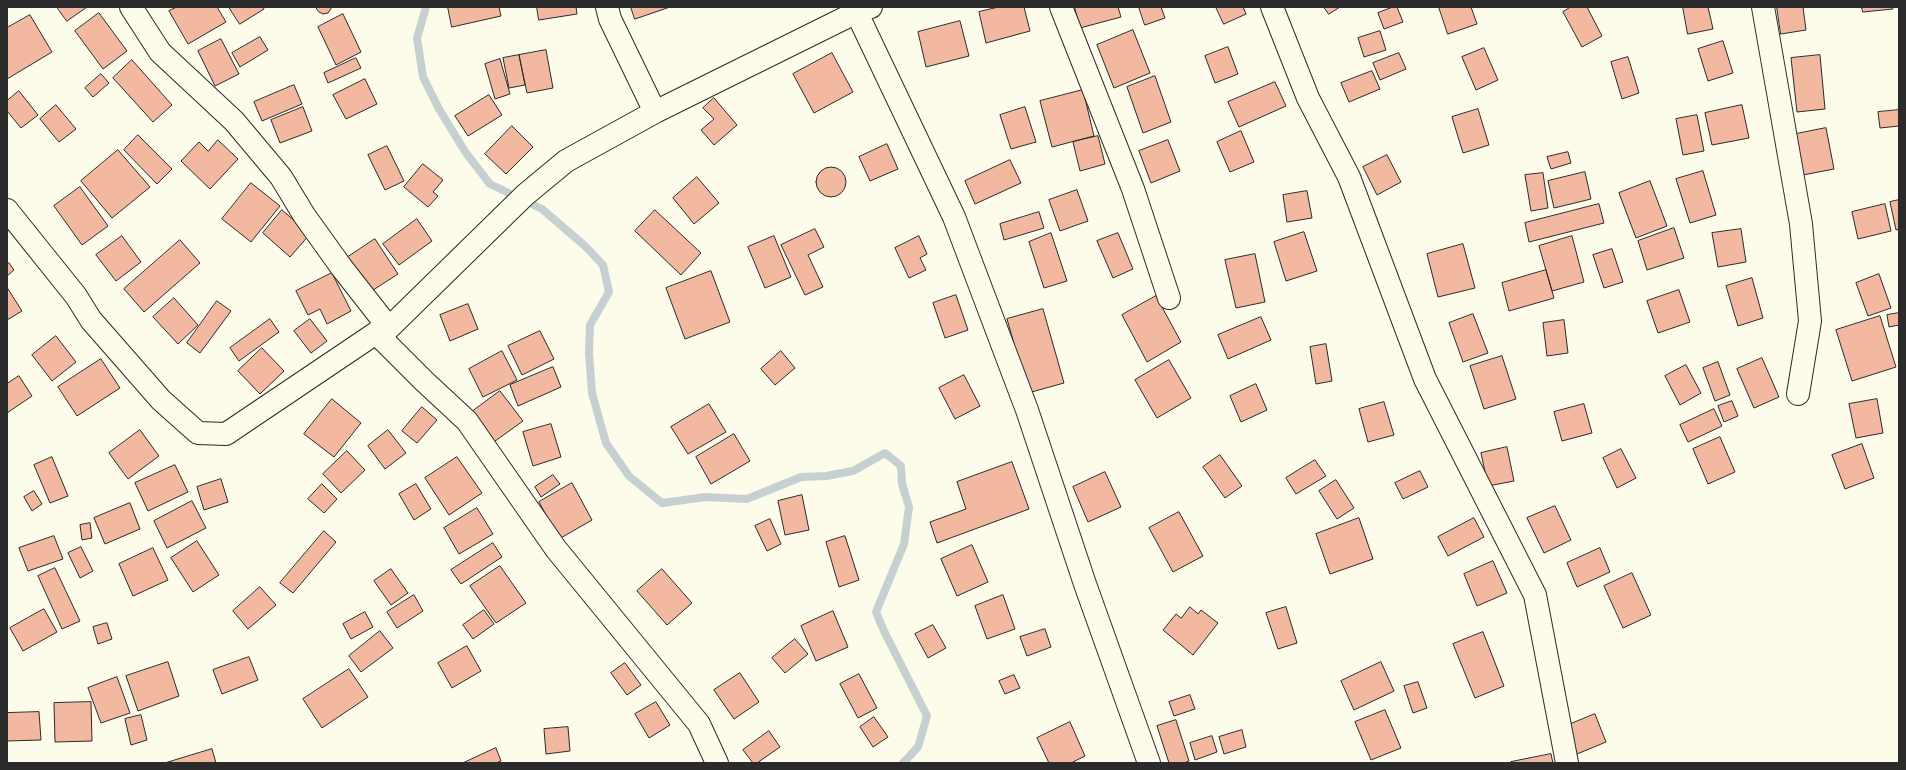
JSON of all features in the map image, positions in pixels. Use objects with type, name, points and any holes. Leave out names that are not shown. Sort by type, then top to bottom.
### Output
[{"type":"street","points":[[131,7],[160,52],[234,121],[281,178],[304,216],[342,268],[382,330],[467,421],[556,548],[699,724],[717,763]]},
{"type":"street","points":[[607,7],[610,19],[654,112]]},
{"type":"street","points":[[1061,7],[1134,189],[1169,298]]},
{"type":"street","points":[[1272,7],[1308,98],[1348,177],[1425,379],[1535,595],[1568,763]]},
{"type":"street","points":[[1763,7],[1801,224],[1810,321],[1798,394]]},
{"type":"street","points":[[7,210],[76,296],[91,320],[161,400],[198,433],[226,434],[382,330],[566,160],[654,112],[860,9],[954,217],[1028,410],[1085,584],[1148,763]]},
{"type":"building","points":[[57,7],[87,7],[67,21]]},
{"type":"building","points":[[177,7],[217,7],[226,22],[188,44],[169,11]]},
{"type":"building","points":[[229,7],[263,7],[264,9],[240,24]]},
{"type":"building","points":[[316,7],[332,7],[328,13],[323,14],[319,12]]},
{"type":"building","points":[[448,7],[499,7],[501,16],[452,27]]},
{"type":"building","points":[[537,7],[576,7],[577,14],[539,20]]},
{"type":"building","points":[[631,7],[670,7],[635,19]]},
{"type":"building","points":[[999,7],[1024,7],[1030,31],[986,43],[979,12]]},
{"type":"building","points":[[1075,7],[1118,7],[1121,17],[1080,28]]},
{"type":"building","points":[[1139,7],[1161,7],[1165,18],[1145,25]]},
{"type":"building","points":[[1216,7],[1243,7],[1246,14],[1224,24]]},
{"type":"building","points":[[1324,7],[1340,7],[1329,14]]},
{"type":"building","points":[[1393,7],[1397,7],[1403,22],[1384,29],[1378,13]]},
{"type":"building","points":[[1439,7],[1471,7],[1477,24],[1448,34]]},
{"type":"building","points":[[1571,7],[1587,7],[1602,36],[1582,47],[1563,12]]},
{"type":"building","points":[[1683,7],[1708,7],[1713,29],[1688,34]]},
{"type":"building","points":[[1777,7],[1803,7],[1806,30],[1781,34]]},
{"type":"building","points":[[1862,7],[1892,7],[1893,9],[1863,12]]},
{"type":"building","points":[[99,13],[127,51],[103,69],[75,31]]},
{"type":"building","points":[[343,14],[361,52],[336,65],[318,27]]},
{"type":"building","points":[[30,15],[52,52],[7,79],[7,28]]},
{"type":"building","points":[[960,21],[969,56],[926,67],[918,32]]},
{"type":"building","points":[[1133,30],[1150,73],[1114,88],[1097,45]]},
{"type":"building","points":[[1380,31],[1386,50],[1364,57],[1358,38]]},
{"type":"building","points":[[260,37],[268,50],[240,67],[232,53]]},
{"type":"building","points":[[221,39],[239,74],[215,86],[198,51]]},
{"type":"building","points":[[1723,41],[1733,73],[1708,81],[1698,49]]},
{"type":"building","points":[[1228,47],[1238,74],[1215,83],[1205,56]]},
{"type":"building","points":[[1484,48],[1498,80],[1476,90],[1462,57]]},
{"type":"building","points":[[546,50],[553,88],[527,93],[519,55]]},
{"type":"building","points":[[832,53],[853,92],[814,113],[793,74]]},
{"type":"building","points":[[1399,53],[1406,69],[1380,80],[1373,63]]},
{"type":"building","points":[[519,55],[525,85],[509,88],[503,58]]},
{"type":"building","points":[[1820,55],[1825,109],[1797,112],[1791,58]]},
{"type":"building","points":[[1628,57],[1639,93],[1622,99],[1611,62]]},
{"type":"building","points":[[356,58],[361,68],[328,83],[324,73]]},
{"type":"building","points":[[500,59],[510,94],[495,99],[485,64]]},
{"type":"building","points":[[132,60],[172,105],[153,122],[113,78]]},
{"type":"building","points":[[1372,71],[1380,89],[1349,102],[1341,83]]},
{"type":"building","points":[[101,74],[109,83],[93,97],[85,88]]},
{"type":"building","points":[[1155,76],[1171,122],[1143,133],[1127,87]]},
{"type":"building","points":[[365,79],[377,104],[346,119],[333,95]]},
{"type":"building","points":[[1275,82],[1286,106],[1239,127],[1228,102]]},
{"type":"building","points":[[294,85],[302,104],[262,121],[254,102]]},
{"type":"building","points":[[1083,90],[1094,136],[1052,147],[1040,101]]},
{"type":"building","points":[[19,91],[38,115],[21,128],[7,111],[7,101]]},
{"type":"building","points":[[489,95],[502,115],[468,136],[455,116]]},
{"type":"building","points":[[714,98],[737,125],[714,145],[701,130],[714,119],[703,108]]},
{"type":"building","points":[[56,105],[76,129],[59,142],[40,119]]},
{"type":"building","points":[[1742,105],[1749,138],[1712,145],[1705,113]]},
{"type":"building","points":[[303,107],[312,131],[280,143],[271,120]]},
{"type":"building","points":[[1025,107],[1036,142],[1011,149],[1000,115]]},
{"type":"building","points":[[1478,109],[1489,145],[1463,153],[1452,117]]},
{"type":"building","points":[[1899,110],[1899,126],[1880,128],[1878,112]]},
{"type":"building","points":[[1697,115],[1704,151],[1683,155],[1676,119]]},
{"type":"building","points":[[512,126],[533,147],[506,174],[485,154]]},
{"type":"building","points":[[1826,128],[1834,169],[1803,175],[1796,134]]},
{"type":"building","points":[[1241,131],[1254,162],[1230,172],[1217,142]]},
{"type":"building","points":[[138,135],[172,169],[157,184],[124,150]]},
{"type":"building","points":[[1098,136],[1105,164],[1080,171],[1073,142]]},
{"type":"building","points":[[218,140],[238,159],[210,189],[181,161],[199,142],[208,151]]},
{"type":"building","points":[[1168,140],[1180,171],[1151,183],[1139,151]]},
{"type":"building","points":[[887,144],[898,169],[870,181],[859,157]]},
{"type":"building","points":[[387,146],[404,181],[385,190],[368,155]]},
{"type":"building","points":[[118,150],[150,187],[112,218],[81,181]]},
{"type":"building","points":[[1568,152],[1571,163],[1551,169],[1547,157]]},
{"type":"building","points":[[1387,155],[1401,182],[1377,195],[1363,167]]},
{"type":"building","points":[[1010,160],[1021,183],[975,204],[965,181]]},
{"type":"building","points":[[423,164],[443,180],[433,192],[438,196],[428,207],[404,187]]},
{"type":"building","points":[[831,167],[842,171],[846,182],[842,193],[831,197],[820,193],[816,182],[820,171]]},
{"type":"building","points":[[1703,171],[1716,215],[1690,223],[1676,179]]},
{"type":"building","points":[[1585,172],[1591,199],[1554,208],[1548,181]]},
{"type":"building","points":[[1543,173],[1548,208],[1531,211],[1525,175]]},
{"type":"building","points":[[697,177],[719,203],[694,224],[673,198]]},
{"type":"building","points":[[1650,181],[1667,226],[1636,238],[1619,193]]},
{"type":"building","points":[[251,183],[280,206],[251,242],[222,219]]},
{"type":"building","points":[[80,187],[108,226],[82,245],[54,206]]},
{"type":"building","points":[[1077,190],[1088,221],[1060,231],[1049,200]]},
{"type":"building","points":[[1307,191],[1312,218],[1287,222],[1283,195]]},
{"type":"building","points":[[1899,200],[1899,229],[1896,230],[1890,202]]},
{"type":"building","points":[[1599,204],[1604,223],[1529,242],[1525,223]]},
{"type":"building","points":[[1885,204],[1891,231],[1858,239],[1852,212]]},
{"type":"building","points":[[282,210],[310,234],[290,257],[263,233]]},
{"type":"building","points":[[655,210],[701,253],[681,275],[635,231]]},
{"type":"building","points":[[1039,212],[1044,228],[1004,240],[1000,224]]},
{"type":"building","points":[[417,219],[432,241],[399,265],[383,244]]},
{"type":"building","points":[[1674,228],[1684,258],[1647,270],[1638,241]]},
{"type":"building","points":[[815,229],[824,247],[808,255],[823,287],[805,295],[781,245]]},
{"type":"building","points":[[1741,229],[1746,262],[1718,267],[1712,233]]},
{"type":"building","points":[[1304,232],[1317,271],[1286,281],[1274,242]]},
{"type":"building","points":[[1051,233],[1067,281],[1044,288],[1029,242]]},
{"type":"building","points":[[1118,233],[1133,269],[1113,278],[1097,241]]},
{"type":"building","points":[[122,236],[141,262],[116,281],[96,255]]},
{"type":"building","points":[[774,236],[791,277],[765,288],[748,247]]},
{"type":"building","points":[[919,236],[927,254],[920,258],[926,270],[909,278],[895,248]]},
{"type":"building","points":[[1572,236],[1584,282],[1552,291],[1539,246]]},
{"type":"building","points":[[375,239],[398,274],[367,294],[345,259]]},
{"type":"building","points":[[180,240],[200,263],[144,312],[124,289]]},
{"type":"building","points":[[1463,244],[1475,288],[1438,297],[1427,254]]},
{"type":"building","points":[[1612,249],[1623,282],[1604,288],[1593,255]]},
{"type":"building","points":[[1255,254],[1265,302],[1236,308],[1225,260]]},
{"type":"building","points":[[9,263],[14,270],[7,276],[7,265]]},
{"type":"building","points":[[1546,270],[1554,298],[1509,311],[1502,283]]},
{"type":"building","points":[[711,271],[730,322],[685,339],[666,288]]},
{"type":"building","points":[[332,273],[351,311],[327,324],[320,309],[308,315],[296,291]]},
{"type":"building","points":[[1879,274],[1891,308],[1868,316],[1856,283]]},
{"type":"building","points":[[1752,278],[1763,318],[1738,326],[1726,286]]},
{"type":"building","points":[[8,289],[22,311],[7,320],[7,290]]},
{"type":"building","points":[[1679,290],[1690,322],[1658,333],[1647,301]]},
{"type":"building","points":[[956,295],[968,330],[945,338],[933,303]]},
{"type":"building","points":[[1156,296],[1181,342],[1147,362],[1122,315]]},
{"type":"building","points":[[174,298],[198,325],[178,344],[153,317]]},
{"type":"building","points":[[217,301],[231,311],[200,353],[187,343]]},
{"type":"building","points":[[468,304],[478,329],[450,341],[440,315]]},
{"type":"building","points":[[1043,309],[1064,383],[1028,393],[1007,319]]},
{"type":"building","points":[[1899,313],[1899,325],[1889,327],[1887,315]]},
{"type":"building","points":[[1473,314],[1488,353],[1463,362],[1449,323]]},
{"type":"building","points":[[1880,316],[1896,367],[1852,381],[1836,330]]},
{"type":"building","points":[[1261,317],[1271,340],[1228,359],[1218,335]]},
{"type":"building","points":[[270,319],[279,332],[239,361],[230,348]]},
{"type":"building","points":[[310,319],[327,341],[311,353],[294,331]]},
{"type":"building","points":[[1564,320],[1568,353],[1547,356],[1543,323]]},
{"type":"building","points":[[540,331],[554,359],[522,375],[508,346]]},
{"type":"building","points":[[56,336],[76,362],[52,381],[32,355]]},
{"type":"building","points":[[1326,344],[1332,381],[1316,384],[1310,347]]},
{"type":"building","points":[[262,348],[284,371],[260,394],[238,371]]},
{"type":"building","points":[[502,351],[517,380],[483,397],[469,369]]},
{"type":"building","points":[[781,351],[795,368],[775,385],[761,369]]},
{"type":"building","points":[[1502,356],[1516,399],[1484,409],[1470,366]]},
{"type":"building","points":[[1762,358],[1779,397],[1754,408],[1737,369]]},
{"type":"building","points":[[101,359],[120,388],[77,416],[58,387]]},
{"type":"building","points":[[1169,360],[1191,398],[1157,418],[1135,380]]},
{"type":"building","points":[[1718,362],[1730,395],[1715,401],[1703,368]]},
{"type":"building","points":[[1686,365],[1701,393],[1680,405],[1665,376]]},
{"type":"building","points":[[553,367],[561,387],[518,406],[510,385]]},
{"type":"building","points":[[964,375],[980,406],[955,419],[939,388]]},
{"type":"building","points":[[19,376],[32,396],[7,413],[7,384]]},
{"type":"building","points":[[1256,384],[1267,410],[1241,422],[1230,396]]},
{"type":"building","points":[[500,391],[523,421],[491,444],[469,414]]},
{"type":"building","points":[[332,399],[361,423],[334,457],[304,434]]},
{"type":"building","points":[[1877,399],[1883,433],[1856,438],[1849,404]]},
{"type":"building","points":[[1732,401],[1738,416],[1724,422],[1718,406]]},
{"type":"building","points":[[1384,402],[1394,435],[1368,442],[1359,409]]},
{"type":"building","points":[[709,404],[726,432],[688,454],[671,427]]},
{"type":"building","points":[[1584,404],[1592,433],[1562,441],[1554,412]]},
{"type":"building","points":[[422,407],[437,420],[417,443],[402,431]]},
{"type":"building","points":[[1714,409],[1722,426],[1688,442],[1680,425]]},
{"type":"building","points":[[551,424],[561,457],[533,466],[523,432]]},
{"type":"building","points":[[140,430],[159,456],[128,479],[109,453]]},
{"type":"building","points":[[388,430],[406,453],[385,469],[368,446]]},
{"type":"building","points":[[734,434],[750,461],[711,484],[696,457]]},
{"type":"building","points":[[1720,437],[1735,472],[1708,484],[1693,449]]},
{"type":"building","points":[[1862,444],[1874,478],[1845,489],[1832,455]]},
{"type":"building","points":[[1507,447],[1514,481],[1488,486],[1481,453]]},
{"type":"building","points":[[1621,449],[1636,478],[1617,488],[1603,458]]},
{"type":"building","points":[[347,451],[365,470],[341,493],[323,474]]},
{"type":"building","points":[[1220,455],[1242,486],[1225,498],[1203,467]]},
{"type":"building","points":[[52,457],[68,496],[50,503],[34,465]]},
{"type":"building","points":[[457,457],[482,493],[449,515],[425,478]]},
{"type":"building","points":[[1315,460],[1326,476],[1296,494],[1286,478]]},
{"type":"building","points":[[1012,462],[1029,509],[937,543],[930,522],[966,509],[957,482]]},
{"type":"building","points":[[175,465],[188,492],[148,511],[135,483]]},
{"type":"building","points":[[1420,471],[1428,487],[1403,499],[1395,483]]},
{"type":"building","points":[[1105,472],[1121,507],[1088,522],[1073,487]]},
{"type":"building","points":[[553,475],[560,484],[541,497],[535,487]]},
{"type":"building","points":[[221,479],[228,502],[204,510],[197,487]]},
{"type":"building","points":[[1336,480],[1354,508],[1337,519],[1319,491]]},
{"type":"building","points":[[572,483],[592,520],[559,539],[539,502]]},
{"type":"building","points":[[322,484],[337,499],[324,513],[308,499]]},
{"type":"building","points":[[416,484],[431,509],[414,520],[399,494]]},
{"type":"building","points":[[34,491],[42,504],[32,511],[24,497]]},
{"type":"building","points":[[802,495],[809,530],[785,535],[778,501]]},
{"type":"building","points":[[192,501],[206,528],[167,548],[154,521]]},
{"type":"building","points":[[130,503],[140,529],[105,544],[94,518]]},
{"type":"building","points":[[1555,506],[1571,540],[1544,553],[1527,518]]},
{"type":"building","points":[[477,508],[493,534],[459,554],[444,528]]},
{"type":"building","points":[[1179,512],[1203,556],[1173,572],[1149,528]]},
{"type":"building","points":[[1359,518],[1373,559],[1330,574],[1316,534]]},
{"type":"building","points":[[1474,518],[1484,537],[1448,556],[1438,537]]},
{"type":"building","points":[[770,519],[781,544],[767,551],[755,526]]},
{"type":"building","points":[[90,523],[92,538],[82,540],[80,525]]},
{"type":"building","points":[[324,531],[336,542],[293,593],[280,583]]},
{"type":"building","points":[[54,536],[63,559],[28,571],[19,548]]},
{"type":"building","points":[[845,536],[859,580],[839,587],[826,542]]},
{"type":"building","points":[[197,541],[219,575],[193,592],[171,558]]},
{"type":"building","points":[[493,543],[502,557],[461,584],[451,570]]},
{"type":"building","points":[[972,545],[988,582],[957,596],[941,559]]},
{"type":"building","points":[[81,547],[93,571],[80,578],[68,553]]},
{"type":"building","points":[[153,548],[168,580],[133,596],[119,564]]},
{"type":"building","points":[[1600,548],[1610,572],[1577,587],[1567,563]]},
{"type":"building","points":[[1493,561],[1507,593],[1477,606],[1464,574]]},
{"type":"building","points":[[500,566],[526,603],[496,623],[470,586]]},
{"type":"building","points":[[55,568],[80,621],[62,629],[38,576]]},
{"type":"building","points":[[391,569],[408,593],[391,605],[374,581]]},
{"type":"building","points":[[662,569],[692,603],[667,625],[637,591]]},
{"type":"building","points":[[1632,573],[1651,615],[1623,628],[1604,586]]},
{"type":"building","points":[[260,587],[276,605],[248,629],[233,611]]},
{"type":"building","points":[[414,595],[423,611],[397,628],[387,612]]},
{"type":"building","points":[[1003,595],[1015,629],[987,639],[975,606]]},
{"type":"building","points":[[1190,607],[1198,614],[1201,610],[1218,623],[1193,655],[1163,630],[1176,614],[1181,618]]},
{"type":"building","points":[[1286,607],[1297,643],[1278,649],[1266,613]]},
{"type":"building","points":[[44,609],[57,632],[23,651],[10,628]]},
{"type":"building","points":[[484,610],[494,624],[473,639],[463,625]]},
{"type":"building","points":[[833,611],[848,647],[816,661],[801,626]]},
{"type":"building","points":[[365,612],[373,627],[351,639],[343,624]]},
{"type":"building","points":[[107,623],[112,639],[98,644],[93,627]]},
{"type":"building","points":[[933,625],[946,648],[928,658],[915,634]]},
{"type":"building","points":[[1045,629],[1051,647],[1027,656],[1020,637]]},
{"type":"building","points":[[380,631],[393,648],[361,672],[349,656]]},
{"type":"building","points":[[1483,632],[1504,686],[1475,698],[1453,644]]},
{"type":"building","points":[[795,639],[808,654],[785,673],[772,658]]},
{"type":"building","points":[[467,646],[481,671],[452,688],[438,663]]},
{"type":"building","points":[[249,657],[258,680],[222,694],[213,670]]},
{"type":"building","points":[[168,662],[179,696],[138,711],[126,676]]},
{"type":"building","points":[[1381,662],[1394,691],[1354,710],[1341,681]]},
{"type":"building","points":[[625,663],[641,685],[627,695],[611,673]]},
{"type":"building","points":[[349,669],[368,697],[322,728],[303,699]]},
{"type":"building","points":[[740,673],[759,702],[734,719],[714,690]]},
{"type":"building","points":[[859,674],[877,708],[858,718],[840,684]]},
{"type":"building","points":[[1014,675],[1020,688],[1005,694],[999,681]]},
{"type":"building","points":[[117,677],[130,713],[101,723],[88,688]]},
{"type":"building","points":[[1418,682],[1427,708],[1413,713],[1404,686]]},
{"type":"building","points":[[1190,695],[1195,709],[1174,716],[1169,702]]},
{"type":"building","points":[[91,702],[92,741],[55,742],[54,703]]},
{"type":"building","points":[[656,702],[670,725],[649,738],[635,714]]},
{"type":"building","points":[[1385,710],[1401,748],[1371,760],[1355,722]]},
{"type":"building","points":[[39,712],[41,740],[7,741],[7,713]]},
{"type":"building","points":[[1595,714],[1606,742],[1577,754],[1566,726]]},
{"type":"building","points":[[141,715],[147,740],[131,745],[125,719]]},
{"type":"building","points":[[874,717],[888,737],[873,747],[860,727]]},
{"type":"building","points":[[1176,720],[1189,761],[1184,763],[1169,763],[1157,726]]},
{"type":"building","points":[[1070,722],[1085,756],[1071,763],[1049,763],[1037,738]]},
{"type":"building","points":[[568,727],[570,751],[546,754],[544,729]]},
{"type":"building","points":[[1242,730],[1246,747],[1224,754],[1219,737]]},
{"type":"building","points":[[769,731],[780,747],[757,763],[753,763],[743,750]]},
{"type":"building","points":[[1212,736],[1217,752],[1195,760],[1190,743]]},
{"type":"building","points":[[496,748],[501,761],[496,763],[463,763]]},
{"type":"building","points":[[212,749],[216,763],[165,763]]},
{"type":"building","points":[[1551,754],[1553,763],[1511,763],[1511,762]]},
{"type":"waterway","points":[[426,7],[417,38],[423,77],[439,109],[466,153],[490,184],[542,209],[585,246],[603,265],[609,292],[590,325],[589,353],[592,393],[606,443],[629,476],[662,503],[706,497],[747,499],[801,477],[826,476],[853,471],[885,453],[901,466],[902,484],[909,507],[904,544],[876,612],[927,716],[918,747],[903,763]]}]
